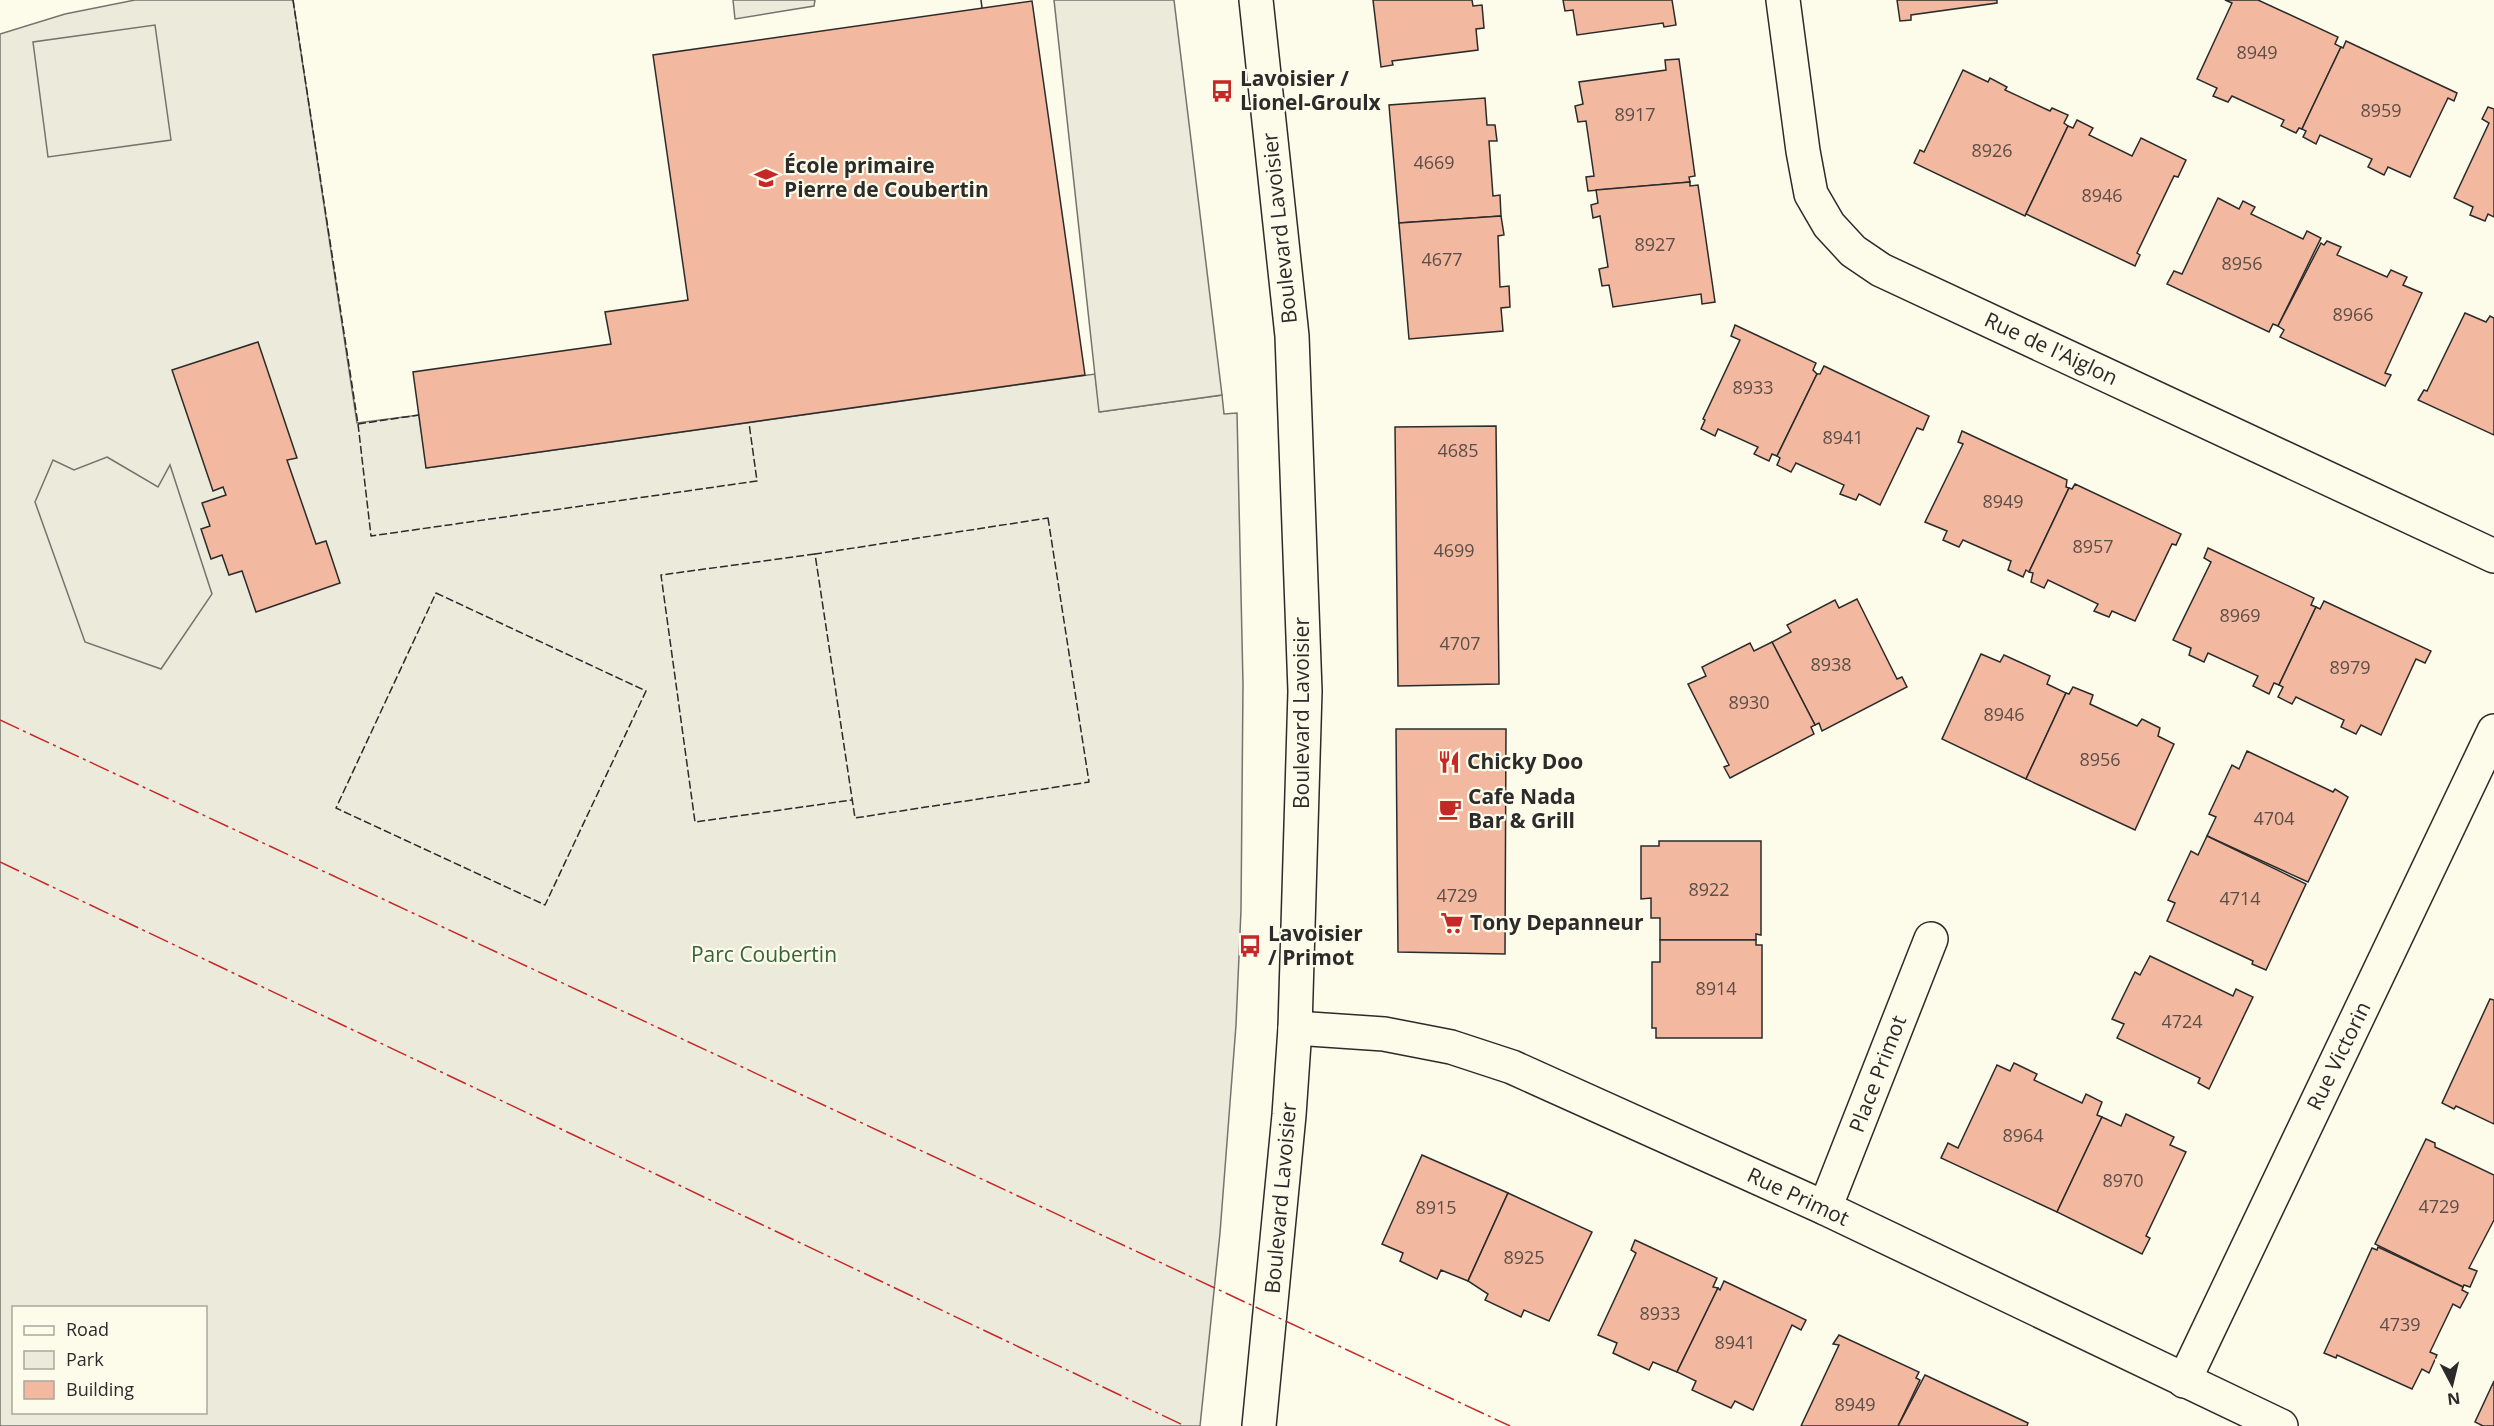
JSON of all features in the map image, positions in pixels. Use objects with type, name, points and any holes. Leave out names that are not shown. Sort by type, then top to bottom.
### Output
[{"type":"street","name":"Boulevard Lavoisier","points":[[1256,0],[1292,336],[1299,470],[1305,691],[1295,1028],[1288,1127],[1259,1426]]},
{"type":"street","name":"Rue de l'Aiglon","points":[[1783,0],[1811,194],[1829,225],[1853,251],[1881,270],[2494,556]]},
{"type":"street","name":"Rue Victorin","points":[[2184,1381],[2494,731]]},
{"type":"street","name":"Place Primot","points":[[1825,1209],[1931,939]]},
{"type":"street","name":"Rue Primot","points":[[1295,1028],[1384,1034],[1451,1047],[1512,1067],[1825,1209],[2281,1426]]},
{"type":"green space","name":"Parc Coubertin","points":[[135,0],[293,0],[357,423],[419,415],[427,468],[1095,374],[1100,412],[1222,395],[1224,414],[1237,413],[1243,684],[1241,910],[1236,1025],[1220,1233],[1200,1426],[0,1426],[0,34],[65,14]]},
{"type":"green space","points":[[733,0],[815,0],[814,6],[735,19]]},
{"type":"shaded area","points":[[1054,0],[1174,0],[1222,395],[1099,412]]},
{"type":"shaded area","points":[[155,25],[171,140],[48,157],[33,42]]},
{"type":"shaded area","points":[[107,457],[158,487],[170,465],[212,594],[161,669],[85,642],[35,502],[53,460],[74,470]]},
{"type":"building","points":[[1373,0],[1472,0],[1473,6],[1482,5],[1484,28],[1476,29],[1478,50],[1392,61],[1393,65],[1381,67]]},
{"type":"building","points":[[1563,0],[1672,0],[1676,25],[1664,27],[1663,23],[1577,35],[1573,10],[1565,11]]},
{"type":"building","points":[[1897,0],[1997,0],[1997,3],[1911,15],[1911,20],[1900,21]]},
{"type":"building","points":[[2225,0],[2258,0],[2338,37],[2335,44],[2341,47],[2302,129],[2299,128],[2296,133],[2281,126],[2284,120],[2232,96],[2228,102],[2213,96],[2217,88],[2197,79],[2232,3]]},
{"type":"building","points":[[1032,1],[1085,375],[426,468],[413,372],[611,344],[605,312],[688,300],[653,55]]},
{"type":"building","points":[[2346,41],[2457,93],[2454,101],[2448,98],[2410,177],[2388,167],[2384,175],[2368,167],[2372,159],[2320,135],[2316,144],[2303,137],[2306,131],[2302,129]]},
{"type":"building","points":[[1679,59],[1695,176],[1689,177],[1690,182],[1588,191],[1586,177],[1594,176],[1586,121],[1578,122],[1575,106],[1583,104],[1579,82],[1666,70],[1665,60]]},
{"type":"building","points":[[1963,70],[1988,82],[1990,78],[2007,87],[2005,90],[2050,111],[2052,108],[2068,115],[2064,123],[2068,126],[2025,216],[1914,163],[1920,150],[1924,152]]},
{"type":"building","points":[[1485,98],[1487,125],[1495,125],[1497,141],[1489,141],[1493,196],[1500,195],[1501,216],[1399,223],[1389,105]]},
{"type":"building","points":[[2488,107],[2494,109],[2494,217],[2488,214],[2485,221],[2470,215],[2473,207],[2454,198],[2489,123],[2482,119]]},
{"type":"building","points":[[2077,120],[2093,128],[2089,135],[2132,156],[2141,138],[2186,160],[2178,177],[2174,176],[2137,253],[2140,255],[2135,266],[2026,214],[2068,126],[2073,128]]},
{"type":"building","points":[[1690,182],[1690,186],[1698,185],[1715,302],[1702,304],[1701,294],[1613,307],[1609,285],[1602,286],[1599,269],[1608,267],[1600,216],[1593,218],[1591,205],[1598,203],[1596,190]]},
{"type":"building","points":[[2218,198],[2239,209],[2243,201],[2255,207],[2251,214],[2303,239],[2307,231],[2321,238],[2278,326],[2273,324],[2269,332],[2167,284],[2174,271],[2182,274]]},
{"type":"building","points":[[1501,216],[1504,235],[1498,236],[1500,287],[1509,286],[1510,307],[1501,308],[1503,331],[1409,339],[1399,223]]},
{"type":"building","points":[[2327,241],[2341,247],[2337,255],[2387,277],[2391,270],[2407,277],[2403,285],[2422,293],[2385,373],[2391,375],[2385,386],[2280,337],[2284,330],[2278,326],[2321,243],[2324,245]]},
{"type":"building","points":[[2465,313],[2486,322],[2490,316],[2494,318],[2494,435],[2418,400],[2424,390],[2427,391]]},
{"type":"building","points":[[1735,325],[1816,363],[1813,370],[1817,374],[1777,456],[1772,454],[1769,461],[1754,454],[1758,447],[1718,429],[1715,436],[1701,429],[1705,420],[1703,419],[1740,340],[1731,336]]},
{"type":"building","points":[[258,342],[297,458],[287,460],[316,544],[326,541],[340,583],[256,612],[242,571],[229,575],[222,555],[211,559],[201,529],[210,526],[202,503],[226,495],[223,487],[213,491],[172,370]]},
{"type":"building","points":[[1824,366],[1929,416],[1923,430],[1917,428],[1880,505],[1859,494],[1856,500],[1840,494],[1844,485],[1796,463],[1791,472],[1777,465],[1780,458],[1777,456],[1817,374],[1820,374]]},
{"type":"building","points":[[1496,426],[1499,684],[1398,686],[1395,427]]},
{"type":"building","points":[[1962,431],[2067,480],[2066,487],[2069,488],[2029,572],[2026,570],[2023,577],[2008,570],[2011,561],[1963,540],[1959,547],[1943,540],[1947,531],[1925,522],[1963,444],[1958,442]]},
{"type":"building","points":[[2075,484],[2181,534],[2176,545],[2172,544],[2135,621],[2112,611],[2109,617],[2094,611],[2098,604],[2048,580],[2044,588],[2031,582],[2033,573],[2029,572],[2069,488],[2072,489]]},
{"type":"building","points":[[2208,548],[2314,598],[2311,605],[2316,607],[2279,685],[2274,683],[2269,694],[2253,686],[2258,676],[2208,653],[2204,662],[2189,655],[2191,648],[2173,640],[2211,562],[2204,558]]},
{"type":"building","points":[[1857,599],[1897,679],[1902,677],[1907,687],[1822,731],[1819,723],[1815,725],[1772,642],[1791,632],[1787,625],[1835,600],[1839,608]]},
{"type":"building","points":[[2324,601],[2431,651],[2425,663],[2416,659],[2381,735],[2361,725],[2356,734],[2341,727],[2344,720],[2296,697],[2292,704],[2278,697],[2283,687],[2279,685],[2316,607],[2320,609]]},
{"type":"building","points":[[1772,642],[1815,725],[1811,727],[1814,734],[1730,778],[1724,767],[1729,765],[1688,684],[1706,676],[1702,667],[1750,643],[1754,651]]},
{"type":"building","points":[[1981,654],[2000,662],[2004,655],[2050,676],[2047,684],[2066,693],[2026,779],[1942,739]]},
{"type":"building","points":[[2073,687],[2093,695],[2090,704],[2137,726],[2142,719],[2160,728],[2158,736],[2174,744],[2135,830],[2026,779],[2066,693],[2069,694]]},
{"type":"building","points":[[1396,729],[1506,729],[1505,954],[1398,952]]},
{"type":"building","points":[[2247,751],[2333,792],[2335,789],[2348,797],[2308,882],[2207,836],[2216,817],[2209,814],[2232,765],[2239,769]]},
{"type":"building","points":[[2207,836],[2306,884],[2266,970],[2252,964],[2253,961],[2167,921],[2175,903],[2168,900],[2191,851],[2198,855]]},
{"type":"building","points":[[1659,841],[1761,841],[1761,935],[1756,934],[1756,940],[1660,940],[1660,918],[1651,918],[1651,898],[1641,899],[1641,846],[1659,846]]},
{"type":"building","points":[[1660,940],[1756,940],[1756,945],[1762,945],[1762,1038],[1656,1038],[1656,1028],[1652,1028],[1652,962],[1660,962]]},
{"type":"building","points":[[2150,956],[2233,996],[2236,989],[2253,997],[2209,1089],[2198,1083],[2200,1078],[2117,1038],[2124,1024],[2112,1019],[2135,972],[2140,975]]},
{"type":"building","points":[[2490,999],[2494,1000],[2494,1124],[2456,1106],[2454,1109],[2442,1103]]},
{"type":"building","points":[[2014,1063],[2037,1074],[2034,1080],[2082,1103],[2086,1094],[2102,1102],[2097,1115],[2102,1117],[2057,1212],[1941,1158],[1948,1143],[1958,1148],[1997,1065],[2010,1071]]},
{"type":"building","points":[[2126,1114],[2174,1137],[2170,1145],[2186,1152],[2146,1236],[2150,1238],[2142,1254],[2057,1212],[2102,1117],[2121,1126]]},
{"type":"building","points":[[2426,1139],[2435,1143],[2435,1147],[2494,1175],[2494,1220],[2469,1268],[2477,1271],[2470,1287],[2464,1285],[2463,1287],[2375,1244]]},
{"type":"building","points":[[1422,1155],[1508,1193],[1468,1281],[1441,1270],[1437,1279],[1400,1261],[1403,1253],[1382,1244]]},
{"type":"building","points":[[1508,1193],[1592,1232],[1549,1321],[1524,1310],[1521,1317],[1485,1300],[1488,1294],[1468,1281]]},
{"type":"building","points":[[1635,1240],[1717,1278],[1713,1287],[1718,1288],[1677,1372],[1653,1362],[1649,1370],[1613,1353],[1617,1343],[1598,1335],[1636,1253],[1631,1250]]},
{"type":"building","points":[[2378,1247],[2463,1287],[2462,1290],[2468,1293],[2460,1308],[2453,1304],[2430,1352],[2437,1355],[2429,1373],[2422,1369],[2412,1389],[2337,1355],[2336,1358],[2324,1353],[2372,1248],[2377,1250]]},
{"type":"building","points":[[1724,1281],[1806,1320],[1801,1330],[1792,1325],[1753,1410],[1735,1401],[1731,1408],[1692,1390],[1696,1381],[1677,1372],[1718,1288],[1720,1290]]},
{"type":"building","points":[[1839,1335],[1919,1372],[1916,1378],[1920,1380],[1898,1426],[1801,1426],[1839,1345],[1833,1344]]},
{"type":"building","points":[[1925,1375],[2028,1423],[2027,1426],[1898,1426]]},
{"type":"building","points":[[2494,1381],[2494,1426],[2483,1426],[2475,1422]]},
{"type":"fence","points":[[293,0],[358,424],[419,415]]},
{"type":"fence","points":[[981,0],[982,8]]},
{"type":"fence","points":[[358,424],[371,536],[757,481],[749,423]]},
{"type":"fence","points":[[1048,518],[1089,782],[855,818],[815,554],[1048,518]]},
{"type":"fence","points":[[815,554],[661,575],[695,822],[852,800]]},
{"type":"fence","points":[[436,593],[646,691],[545,905],[336,808],[436,593]]},
{"type":"power","points":[[0,720],[1510,1426]]},
{"type":"power","points":[[0,862],[1185,1426]]},
{"type":"place","name":"Lavoisier / Lionel-Groulx","points":[[1222,91]]},
{"type":"place","name":"École primaire Pierre de Coubertin","points":[[766,178]]},
{"type":"place","name":"Chicky Doo","points":[[1449,762]]},
{"type":"place","name":"Cafe Nada Bar & Grill","points":[[1450,809]]},
{"type":"place","name":"Tony Depanneur","points":[[1452,923]]},
{"type":"place","name":"Lavoisier / Primot","points":[[1250,946]]}]
